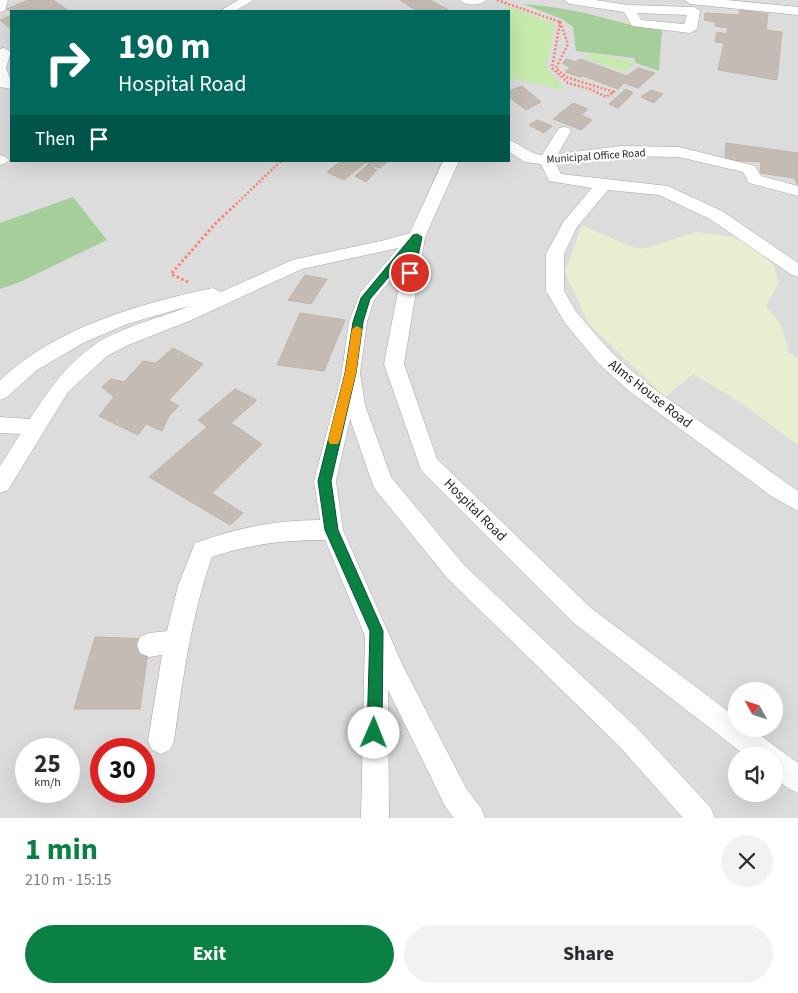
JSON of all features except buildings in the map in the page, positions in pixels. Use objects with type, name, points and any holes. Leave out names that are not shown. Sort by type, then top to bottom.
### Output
[{"type":"street","points":[[0,8],[2,0]]},
{"type":"street","points":[[228,10],[248,0]]},
{"type":"street","points":[[570,0],[628,9]]},
{"type":"street","points":[[690,0],[798,11]]},
{"type":"street","points":[[4,52],[0,69],[3,82],[10,85]]},
{"type":"street","points":[[564,131],[547,160],[555,178],[662,190],[716,215],[798,271]]},
{"type":"street","name":"Municipal Office Road","points":[[510,146],[530,159],[547,160],[621,151],[679,152],[749,169],[755,179],[798,192]]},
{"type":"street","name":"Hospital Road","points":[[451,162],[417,237],[394,364],[428,464],[583,616],[755,747]]},
{"type":"street","name":"Alms House Road","points":[[604,185],[570,225],[555,254],[555,291],[571,318],[605,358],[636,386],[798,502]]},
{"type":"street","points":[[0,484],[34,427],[61,387],[100,351],[121,340],[183,316],[298,264],[386,246],[417,237]]},
{"type":"street","points":[[417,237],[366,298],[358,322],[350,373],[324,481],[332,530],[394,675],[456,798],[471,818]]},
{"type":"street","points":[[0,392],[33,363],[85,333],[124,318],[185,300],[244,288]]},
{"type":"street","points":[[350,373],[355,405],[382,482],[456,572],[629,738],[691,815]]},
{"type":"street","points":[[0,425],[34,427]]},
{"type":"street","points":[[161,741],[176,642],[190,586],[203,550],[248,536],[290,530],[332,530]]},
{"type":"street","points":[[375,818],[376,631]]},
{"type":"street","points":[[148,645],[176,642]]},
{"type":"street","points":[[783,768],[798,780]]},
{"type":"path","points":[[497,0],[560,22]]},
{"type":"path","points":[[560,22],[568,44],[556,68],[566,77],[614,92],[606,97],[590,89],[568,83],[552,68],[560,22]]},
{"type":"path","points":[[189,282],[171,274],[216,223],[280,162]]},
{"type":"shaded area","points":[[0,0],[798,0],[798,818],[0,818]]},
{"type":"green space","points":[[523,4],[566,9],[635,26],[662,30],[659,71],[636,63],[634,58],[576,51],[573,27],[562,19]]},
{"type":"green space","points":[[508,6],[555,24],[546,67],[566,90],[510,78],[510,10],[502,10]]},
{"type":"green space","points":[[591,54],[632,61],[633,65],[624,72],[585,58]]},
{"type":"green space","points":[[73,197],[107,240],[20,282],[0,289],[0,223]]},
{"type":"green space","points":[[582,225],[629,246],[643,249],[696,232],[741,238],[774,265],[778,283],[766,306],[781,325],[789,353],[798,358],[798,445],[740,402],[693,374],[665,397],[588,323],[565,272]]},
{"type":"slow traffic","points":[[334,440],[350,373],[357,329]]},
{"type":"route","points":[[374,733],[376,631],[332,530],[324,481],[350,373],[358,322],[366,298],[417,237],[410,273]]}]
